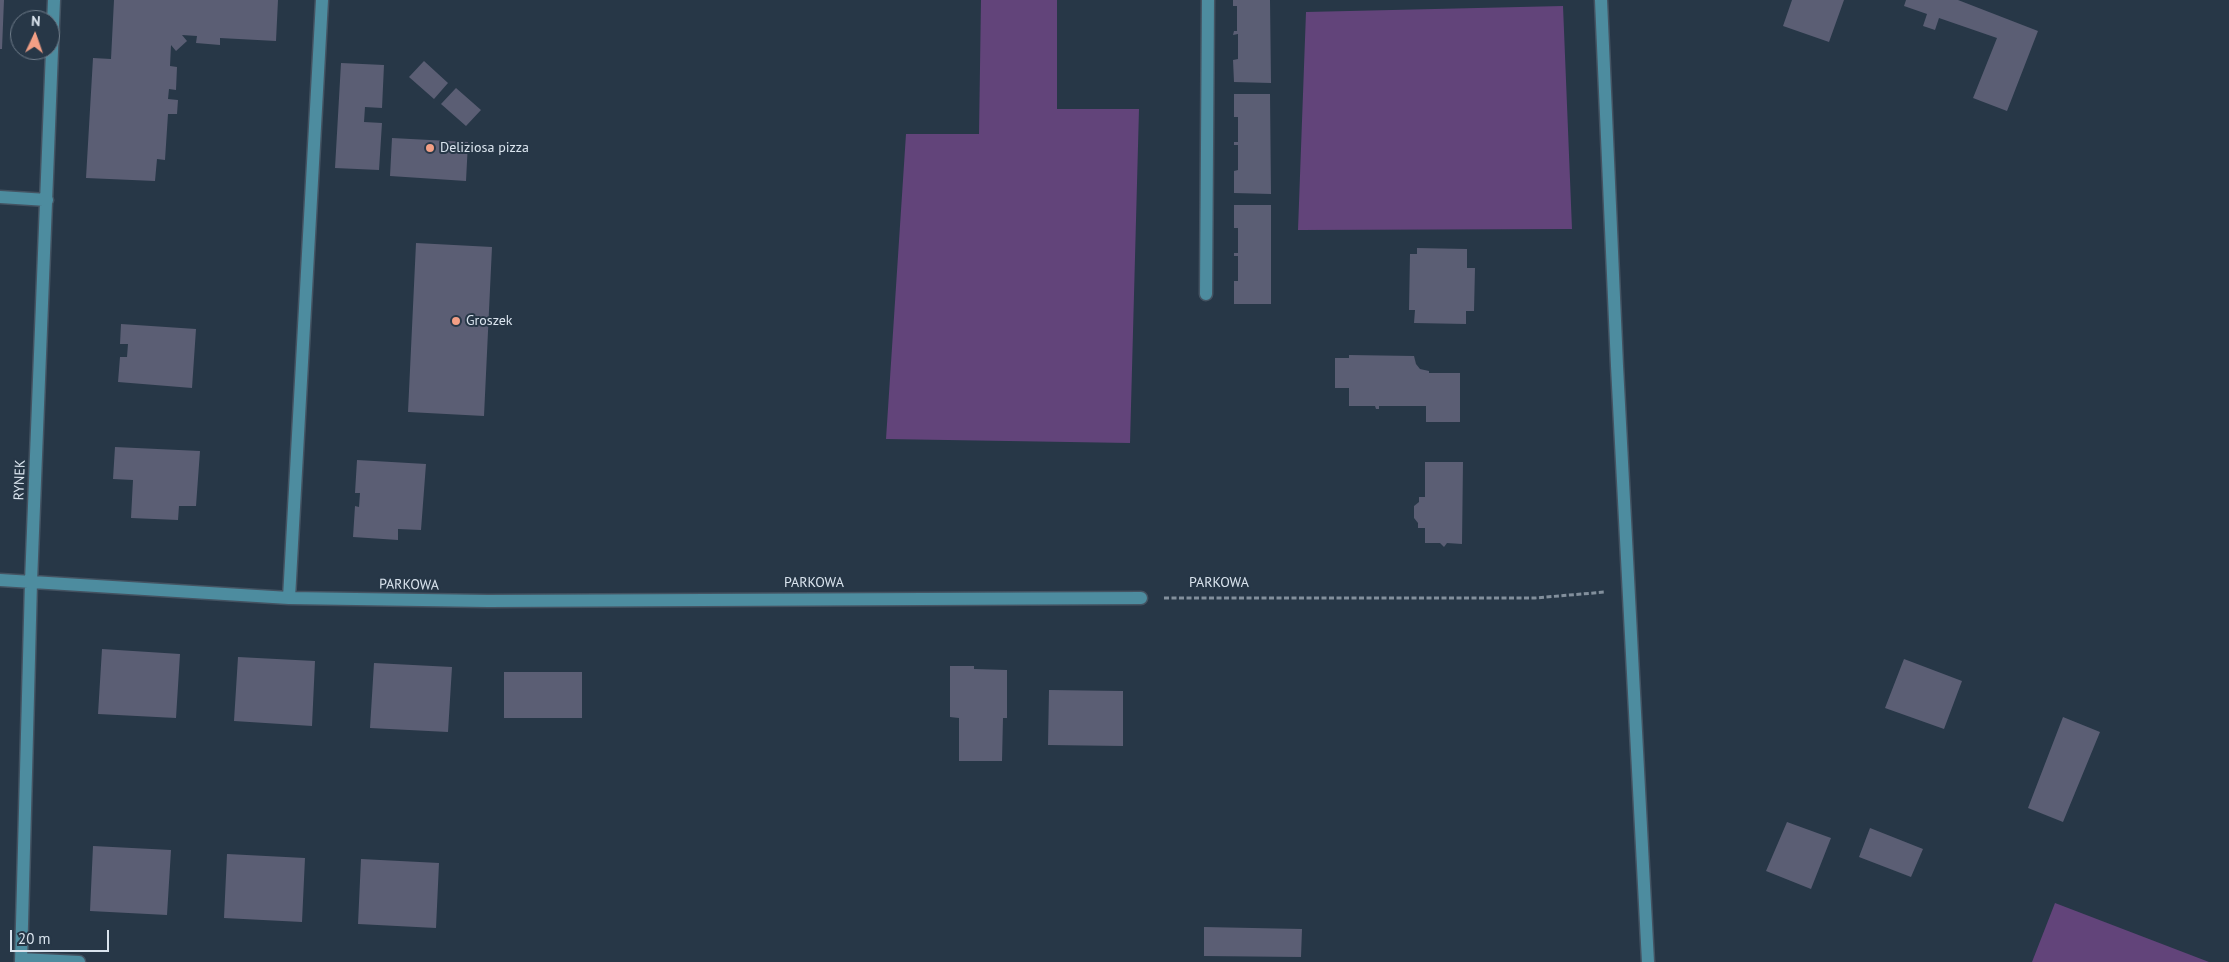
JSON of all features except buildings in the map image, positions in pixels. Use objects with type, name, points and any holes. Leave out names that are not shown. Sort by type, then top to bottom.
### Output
[{"type":"street","name":"RYNEK","points":[[21,960],[31,582],[54,0]]},
{"type":"street","points":[[289,598],[322,0]]},
{"type":"street","points":[[1206,294],[1208,0]]},
{"type":"street","points":[[1601,0],[1628,590],[1648,962]]},
{"type":"street","points":[[0,197],[47,200]]},
{"type":"street","name":"PARKOWA","points":[[0,580],[289,598],[498,601],[1141,598]]},
{"type":"street","points":[[21,960],[79,962]]},
{"type":"path","name":"PARKOWA","points":[[1141,598],[1535,598],[1628,590]]},
{"type":"shaded area","points":[[981,0],[1057,0],[1057,109],[1139,109],[1130,443],[886,439],[906,134],[979,134]]},
{"type":"shaded area","points":[[1563,6],[1572,229],[1298,230],[1306,12]]},
{"type":"shaded area","points":[[2055,903],[2209,962],[2032,962]]},
{"type":"place","name":"Deliziosa pizza","points":[[430,148]]},
{"type":"place","name":"Groszek","points":[[456,321]]}]
